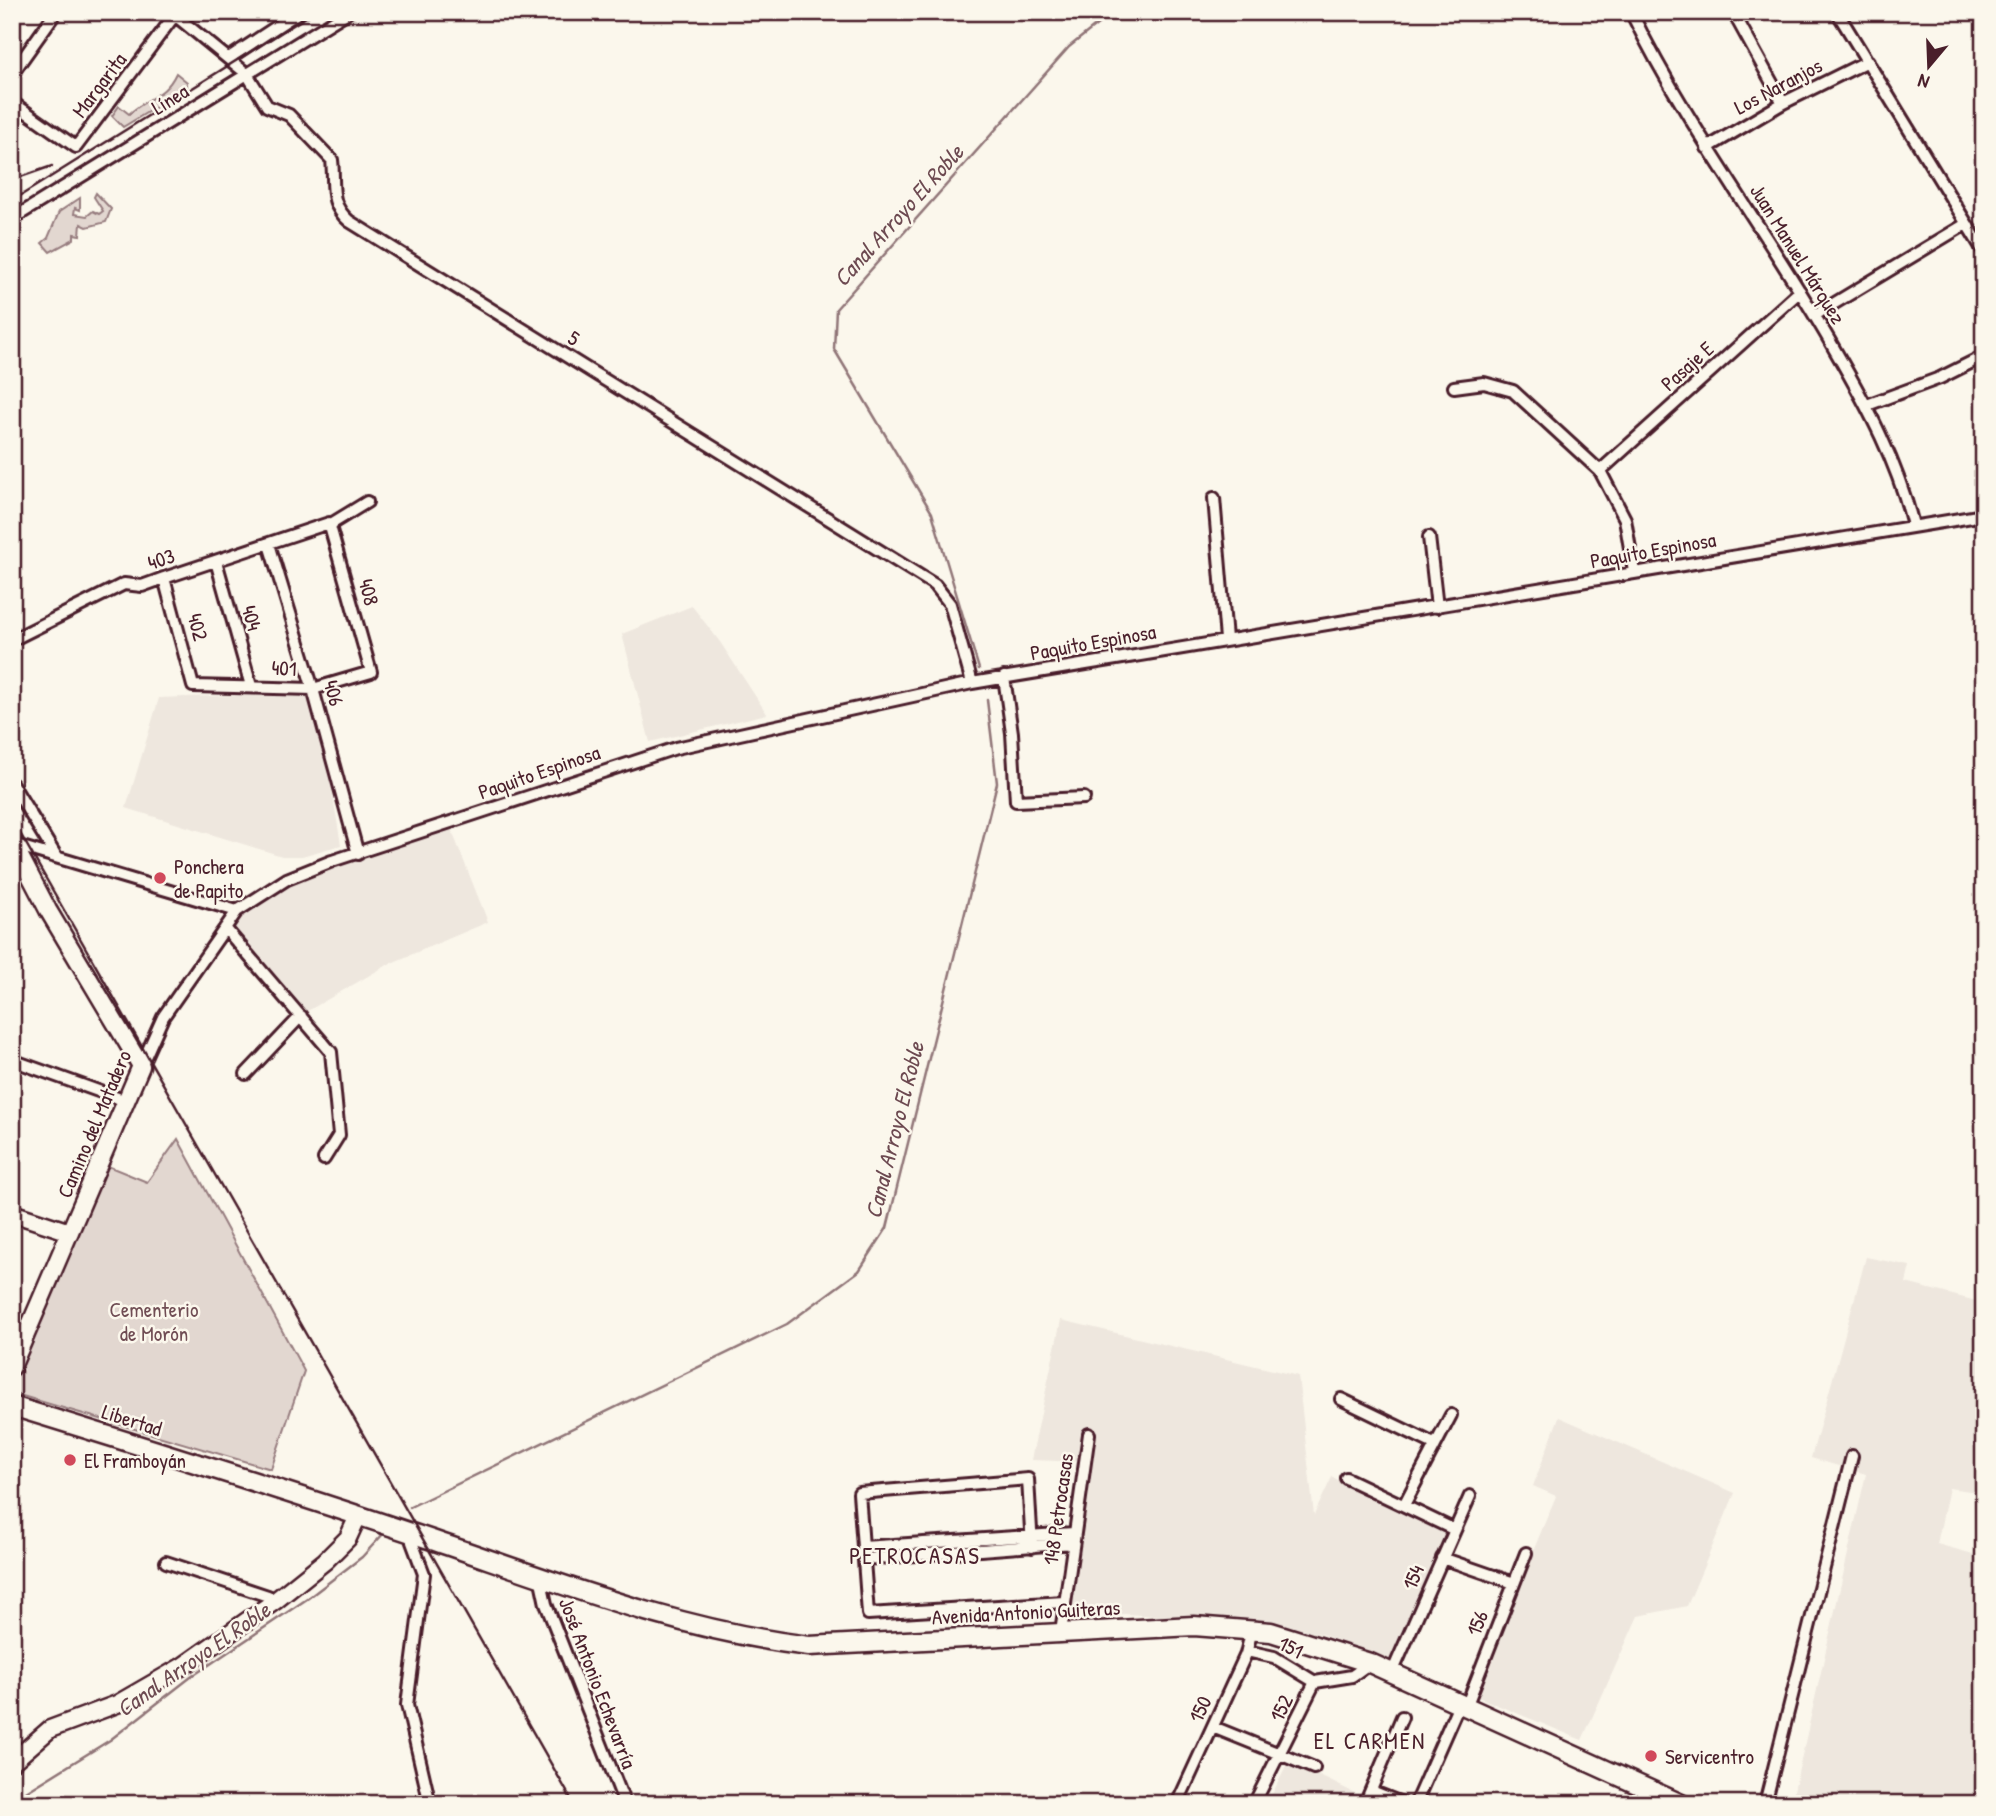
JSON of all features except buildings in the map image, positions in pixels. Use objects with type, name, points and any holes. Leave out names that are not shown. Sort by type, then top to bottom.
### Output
[{"type":"main road","points":[[13,843],[48,911],[141,1066]]},
{"type":"main road","name":"Camino del Matadero","points":[[12,1367],[141,1066]]},
{"type":"main road","points":[[12,1213],[70,1232]]},
{"type":"main road","name":"Libertad","points":[[12,1406],[358,1516]]},
{"type":"main road","points":[[12,1762],[50,1729],[117,1704],[183,1666],[275,1601],[348,1538],[358,1516]]},
{"type":"main road","name":"Avenida Antonio Guiteras","points":[[358,1516],[540,1576],[717,1630],[809,1646],[1194,1626],[1252,1629],[1296,1638],[1392,1673],[1681,1804]]},
{"type":"street","points":[[12,74],[56,12]]},
{"type":"street","points":[[229,58],[299,12]]},
{"type":"street","name":"Línea","points":[[12,219],[348,12]]},
{"type":"street","name":"Juan Manuel Márquez","points":[[1631,12],[1707,148],[1815,315],[1867,405],[1887,444],[1913,526]]},
{"type":"street","points":[[1733,12],[1783,103]]},
{"type":"street","points":[[1837,12],[1984,252]]},
{"type":"street","name":"5","points":[[174,13],[247,74],[267,106],[289,115],[332,160],[333,198],[337,208],[349,221],[935,585],[950,604],[972,682]]},
{"type":"street","name":"Margarita","points":[[12,102],[76,147],[174,13]]},
{"type":"street","name":"Los Naranjos","points":[[1707,148],[1783,103],[1868,61]]},
{"type":"street","points":[[1815,315],[1966,224]]},
{"type":"street","name":"Pasaje E","points":[[1600,471],[1800,291]]},
{"type":"street","points":[[1867,405],[1940,378],[1984,356]]},
{"type":"street","points":[[1454,387],[1484,383],[1513,391],[1600,471],[1625,519],[1634,572]]},
{"type":"street","points":[[1214,498],[1226,639]]},
{"type":"street","name":"403","points":[[12,640],[124,584],[142,586],[330,524],[367,502]]},
{"type":"street","name":"Paquito Espinosa","points":[[237,911],[287,879],[676,748],[972,682],[1437,607],[1984,514]]},
{"type":"street","name":"408","points":[[330,524],[371,672]]},
{"type":"street","points":[[1429,537],[1437,607]]},
{"type":"street","name":"406","points":[[269,544],[313,689],[358,854]]},
{"type":"street","name":"404","points":[[216,561],[251,685]]},
{"type":"street","name":"402","points":[[164,578],[193,686]]},
{"type":"street","name":"401","points":[[193,686],[251,685],[313,689],[371,672]]},
{"type":"street","points":[[1004,677],[1012,733],[1016,802],[1084,798]]},
{"type":"street","points":[[12,784],[56,856]]},
{"type":"street","points":[[13,843],[237,911]]},
{"type":"street","name":"Camino del Matadero","points":[[141,1066],[163,1017],[237,911]]},
{"type":"street","points":[[225,928],[331,1052],[339,1135],[324,1159]]},
{"type":"street","points":[[246,1074],[301,1016]]},
{"type":"street","points":[[12,1060],[126,1101]]},
{"type":"street","points":[[1341,1399],[1434,1444]]},
{"type":"street","points":[[1404,1505],[1451,1415]]},
{"type":"street","name":"148 Petrocasas","points":[[1061,1632],[1089,1434]]},
{"type":"street","points":[[1765,1804],[1852,1456]]},
{"type":"street","points":[[1346,1478],[1455,1530]]},
{"type":"street","points":[[1032,1541],[1028,1479],[859,1493],[868,1614],[1064,1602]]},
{"type":"street","name":"154","points":[[1392,1673],[1470,1496]]},
{"type":"street","points":[[411,1533],[411,1542],[424,1574],[407,1705],[430,1804]]},
{"type":"street","points":[[864,1553],[1073,1538]]},
{"type":"street","name":"156","points":[[1415,1804],[1463,1705],[1526,1553]]},
{"type":"street","points":[[1442,1558],[1514,1583]]},
{"type":"street","points":[[166,1562],[268,1596],[275,1601]]},
{"type":"street","name":"José Antonio Echevarría","points":[[540,1576],[546,1604],[625,1804]]},
{"type":"street","name":"150","points":[[1177,1804],[1247,1651],[1252,1629]]},
{"type":"street","name":"151","points":[[1247,1651],[1274,1657],[1315,1682]]},
{"type":"street","name":"152","points":[[1254,1804],[1315,1682],[1352,1676],[1370,1664]]},
{"type":"street","points":[[1365,1804],[1402,1717]]},
{"type":"street","points":[[1213,1727],[1314,1768]]},
{"type":"street","points":[[1371,1791],[1404,1804]]},
{"type":"shaded area","points":[[692,606],[720,642],[767,714],[650,742],[622,634]]},
{"type":"shaded area","points":[[316,692],[341,845],[302,856],[282,856],[126,808],[159,698]]},
{"type":"shaded area","points":[[450,826],[488,922],[389,964],[304,1013],[230,925],[308,872]]},
{"type":"shaded area","points":[[1866,1257],[1910,1266],[1906,1283],[1984,1303],[1984,1493],[1949,1488],[1937,1544],[1984,1557],[1984,1804],[1791,1804],[1866,1474],[1811,1458]]},
{"type":"shaded area","points":[[1061,1320],[1298,1376],[1314,1515],[1332,1477],[1446,1530],[1389,1660],[1321,1634],[1249,1621],[1071,1611],[1089,1462],[1031,1460]]},
{"type":"shaded area","points":[[1559,1417],[1735,1493],[1687,1606],[1638,1616],[1582,1740],[1473,1695],[1556,1496],[1533,1486]]},
{"type":"shaded area","points":[[1289,1761],[1365,1798],[1363,1804],[1267,1804]]},
{"type":"green space","points":[[176,73],[187,82],[187,88],[123,127],[112,116],[119,106],[129,114],[167,87]]},
{"type":"green space","points":[[96,193],[111,209],[106,222],[87,227],[81,224],[80,235],[74,234],[74,239],[50,252],[42,243],[48,238],[59,212],[80,198],[80,210],[75,208],[74,214],[87,216],[93,211],[99,214],[103,211],[94,197]]},
{"type":"green space","name":"Cementerio de Morón","points":[[178,1139],[304,1371],[271,1469],[12,1393],[12,1381],[103,1164],[147,1182]]},
{"type":"waterway","name":"Canal Arroyo El Roble","points":[[979,669],[932,513],[834,349],[836,309],[1069,47],[1113,12]]},
{"type":"waterway","name":"Canal Arroyo El Roble","points":[[410,1507],[787,1324],[859,1271],[887,1228],[997,783],[987,700]]},
{"type":"waterway","name":"Canal Arroyo El Roble","points":[[14,1804],[26,1792],[110,1740],[191,1677],[307,1599],[362,1557],[384,1533]]},
{"type":"railway","points":[[12,201],[314,12]]},
{"type":"railway","points":[[12,180],[52,166]]},
{"type":"railway","points":[[12,819],[574,1804]]},
{"type":"place","name":"Ponchera de Papito","points":[[160,878]]},
{"type":"place","name":"El Framboyán","points":[[70,1460]]},
{"type":"place","name":"Servicentro","points":[[1651,1756]]},
{"type":"district","name":"PETROCASAS","points":[[915,1555]]},
{"type":"district","name":"EL CARMEN","points":[[1370,1740]]}]
